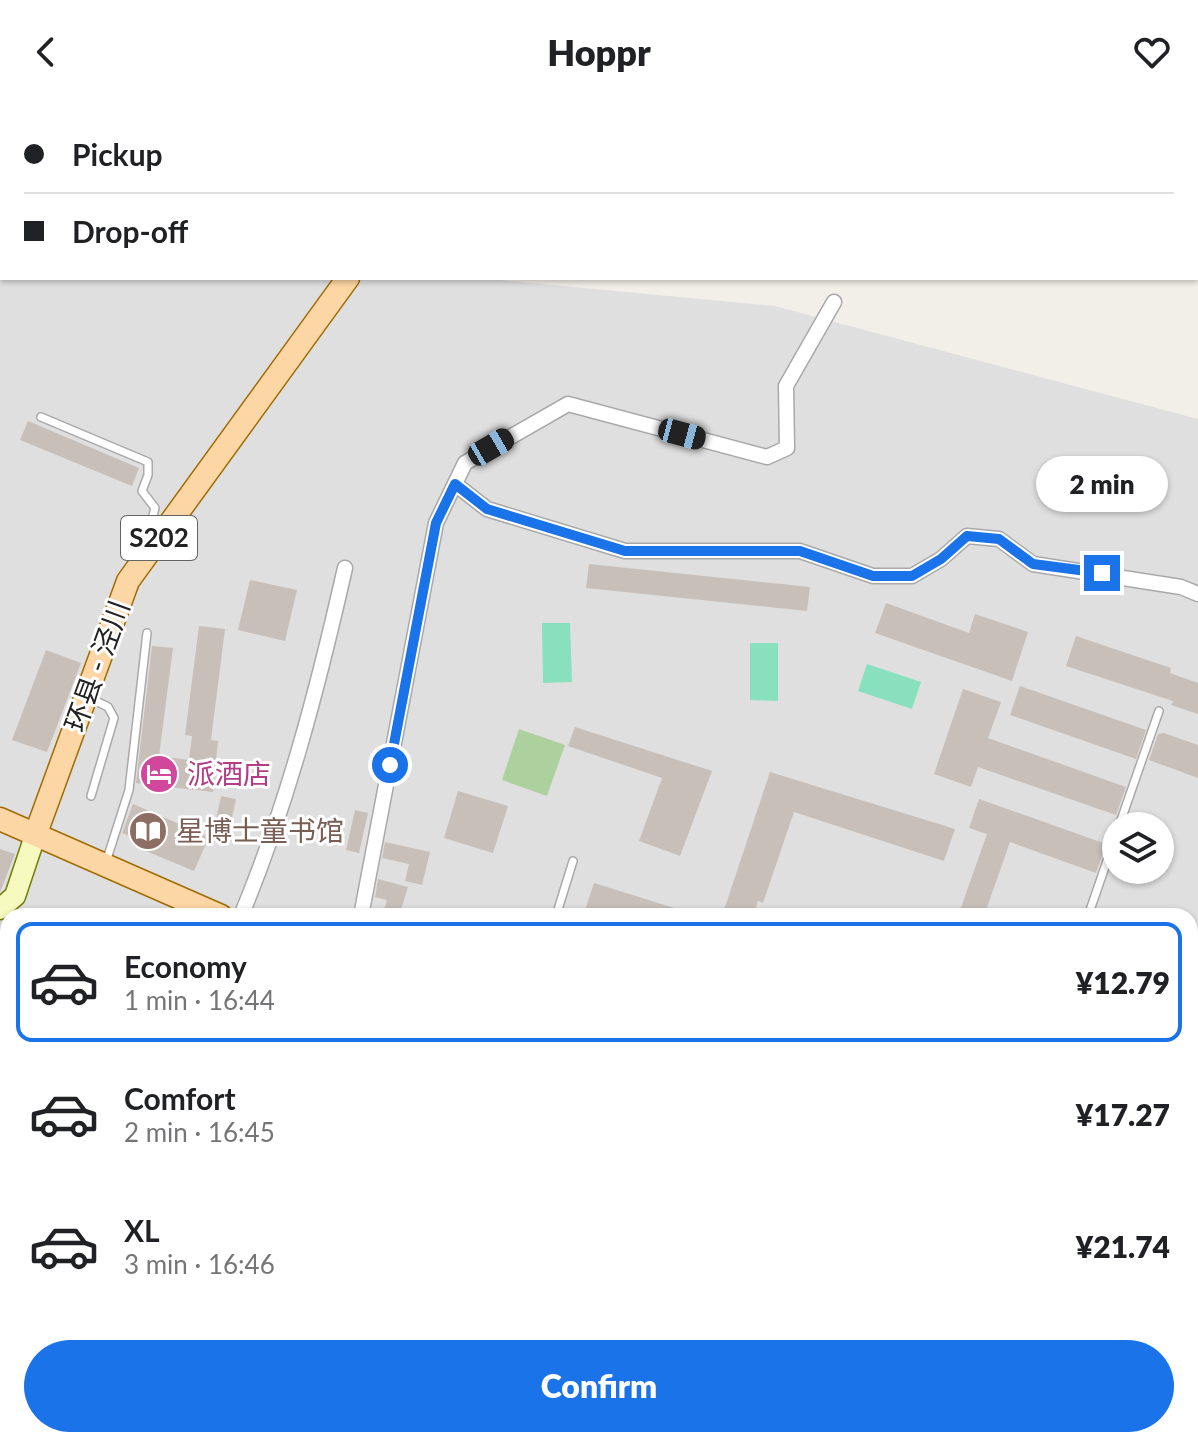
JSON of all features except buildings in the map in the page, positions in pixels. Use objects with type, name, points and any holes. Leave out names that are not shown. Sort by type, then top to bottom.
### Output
[{"type":"main road","name":"环县 - 泾川","points":[[36,833],[128,581],[347,280]]},
{"type":"main road","points":[[0,819],[203,908]]},
{"type":"street","points":[[363,908],[436,523],[465,463],[568,404],[767,457],[777,453],[787,448],[786,386],[834,302]]},
{"type":"street","points":[[455,484],[487,509],[625,551],[800,551],[873,576],[912,576],[941,559],[967,536],[999,539],[1033,564],[1181,587],[1198,594]]},
{"type":"street","points":[[244,908],[267,853],[312,715],[345,568]]},
{"type":"street","points":[[1,908],[15,896],[36,833]]},
{"type":"lane","points":[[41,417],[148,462],[148,475],[142,491],[155,508],[145,543],[147,555]]},
{"type":"lane","points":[[105,864],[129,790],[147,633]]},
{"type":"lane","points":[[86,696],[108,707],[114,718],[91,796]]},
{"type":"lane","points":[[1124,812],[1159,711]]},
{"type":"lane","points":[[558,908],[573,861]]},
{"type":"lane","points":[[1091,908],[1102,875]]},
{"type":"shaded area","points":[[0,280],[500,280],[775,306],[1198,419],[1198,908],[0,908]]},
{"type":"green space","points":[[542,623],[570,623],[572,682],[543,683]]},
{"type":"green space","points":[[750,643],[778,643],[778,701],[750,700]]},
{"type":"green space","points":[[867,664],[921,682],[912,709],[858,691]]},
{"type":"green space","points":[[519,729],[565,745],[547,796],[502,780]]},
{"type":"place","name":"派酒店","points":[[159,774]]},
{"type":"place","name":"星博士童书馆","points":[[148,831]]},
{"type":"route","points":[[390,765],[436,523],[455,484],[487,509],[625,551],[800,551],[873,576],[912,576],[941,559],[967,536],[999,539],[1033,564],[1102,573]]}]
